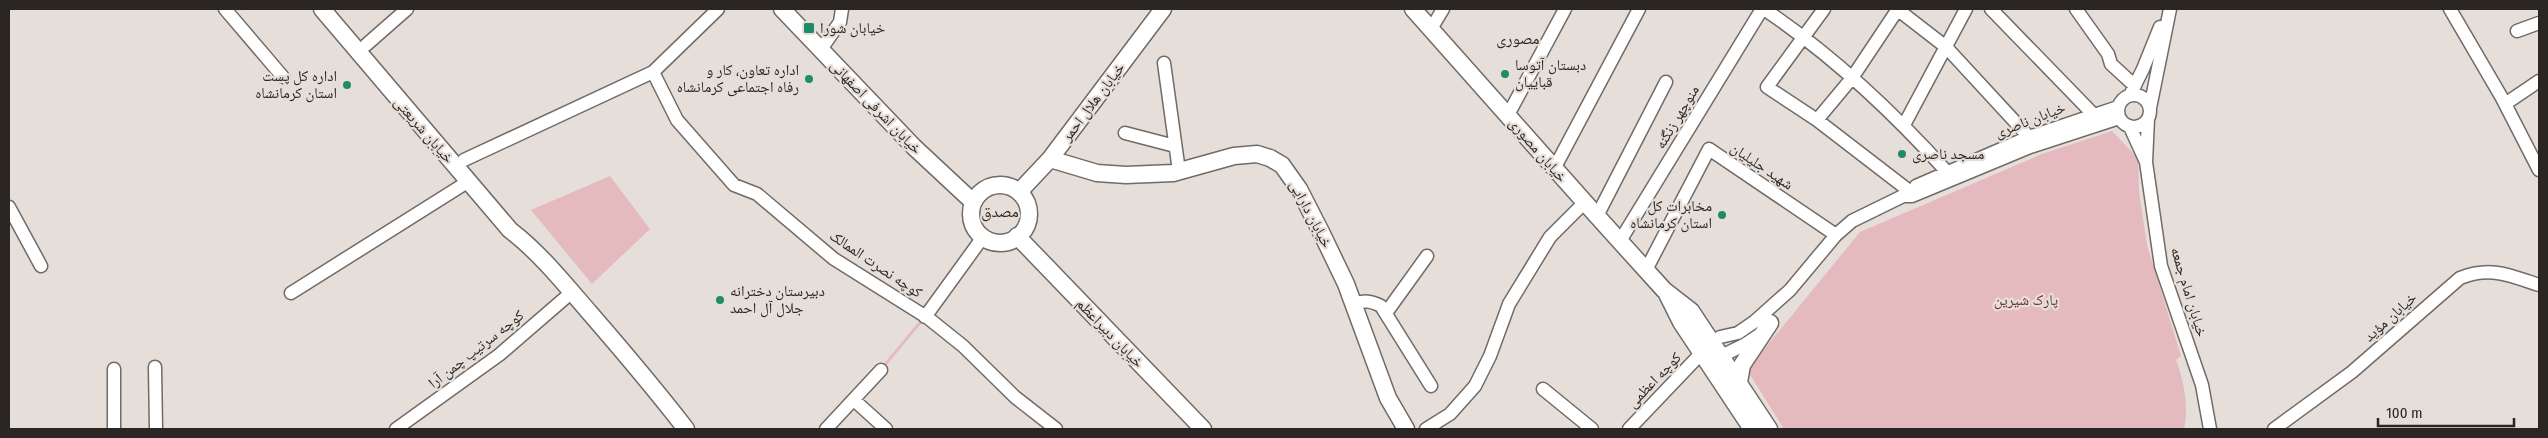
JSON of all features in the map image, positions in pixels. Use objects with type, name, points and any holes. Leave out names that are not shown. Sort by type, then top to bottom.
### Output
[{"type":"main road","name":"خیابان شریعتی","points":[[322,9],[510,230],[531,246],[651,383],[686,429]]},
{"type":"main road","name":"خیابان شریعتی","points":[[336,9],[518,224],[531,246]]},
{"type":"main road","name":"خیابان اشرفی اصفهانی","points":[[782,9],[914,147],[975,199]]},
{"type":"main road","name":"خیابان اشرفی اصفهانی","points":[[790,9],[975,199]]},
{"type":"main road","name":"خیابان هلال احمر","points":[[1019,192],[1050,158],[1163,9]]},
{"type":"main road","name":"خیابان مصوری","points":[[1413,9],[1584,203],[1664,290],[1681,322],[1711,353]]},
{"type":"main road","name":"خیابان دارایی","points":[[1050,158],[1097,172],[1152,175],[1179,171],[1234,156],[1258,154],[1270,158],[1282,166],[1299,189],[1346,284],[1388,398],[1406,429]]},
{"type":"main road","points":[[993,185],[1011,187],[1019,192],[1024,198],[1028,214],[1023,230],[1018,236],[1000,242],[983,237],[973,225],[971,210],[975,199],[993,185]]},
{"type":"main road","name":"خیابان دبیراعظم","points":[[1018,236],[1203,429]]},
{"type":"main road","points":[[1739,382],[1742,365],[1770,323]]},
{"type":"main road","points":[[1711,353],[1739,382],[1769,429]]},
{"type":"main road","points":[[1711,353],[1752,429]]},
{"type":"street","points":[[226,9],[283,77]]},
{"type":"street","points":[[366,45],[407,9]]},
{"type":"street","points":[[464,160],[653,72],[718,9]]},
{"type":"street","points":[[824,44],[840,22],[842,9]]},
{"type":"street","points":[[1431,29],[1443,9]]},
{"type":"street","points":[[1508,115],[1565,9]]},
{"type":"street","points":[[1554,169],[1639,9]]},
{"type":"street","points":[[1763,9],[1805,37],[1852,78],[1904,125],[1947,172]]},
{"type":"street","name":"منوچهر زنگنه","points":[[1620,241],[1763,9]]},
{"type":"street","points":[[1824,9],[1767,88],[1817,120],[1908,194]]},
{"type":"street","points":[[1817,120],[1852,78],[1897,9],[1946,47],[2029,137]]},
{"type":"street","points":[[1904,125],[1966,9]]},
{"type":"street","points":[[1991,9],[2093,114]]},
{"type":"street","points":[[2076,9],[2108,54],[2111,64],[2132,91],[2134,95],[2144,99],[2149,113],[2141,126],[2130,127],[2118,112],[2132,91],[2168,9]]},
{"type":"street","name":"خیابان امام جمعه","points":[[2168,9],[2149,113],[2146,162],[2161,266],[2202,385],[2210,429]]},
{"type":"street","points":[[2450,9],[2505,104],[2539,170]]},
{"type":"street","points":[[2517,31],[2539,24]]},
{"type":"street","points":[[1164,63],[1179,171]]},
{"type":"street","name":"کوچه نصرت الممالک","points":[[653,72],[677,120],[734,185],[757,194],[834,259],[925,317],[963,346],[1016,397],[1056,429]]},
{"type":"street","points":[[2505,104],[2539,81]]},
{"type":"street","points":[[1597,216],[1666,82]]},
{"type":"street","name":"خیابان ناصری","points":[[1908,194],[1947,172],[2029,137],[2093,114],[2118,112]]},
{"type":"street","name":"خیابان ناصری","points":[[1711,353],[1750,342],[1770,323],[1790,290],[1836,235],[1861,215],[1908,194],[2118,112]]},
{"type":"street","name":"خیابان امام جمعه","points":[[2130,127],[2146,162]]},
{"type":"street","points":[[1125,133],[1175,146]]},
{"type":"street","name":"شهید جلیلیان","points":[[1646,270],[1709,149],[1836,235]]},
{"type":"street","points":[[291,293],[468,181]]},
{"type":"street","points":[[1426,429],[1450,414],[1475,386],[1490,356],[1510,304],[1550,237],[1584,203]]},
{"type":"street","points":[[9,207],[41,266]]},
{"type":"street","points":[[925,317],[983,237]]},
{"type":"street","points":[[1386,313],[1427,256]]},
{"type":"street","name":"خیابان مؤید","points":[[2274,429],[2352,372],[2460,278],[2477,271],[2493,271],[2539,284]]},
{"type":"street","name":"خیابان ناصری","points":[[1711,353],[1720,337],[1731,336],[1746,328],[1790,290]]},
{"type":"street","name":"کوچه سرتیپ چمن آرا","points":[[396,429],[499,355],[572,292]]},
{"type":"street","points":[[1353,304],[1362,301],[1382,306],[1431,386]]},
{"type":"street","name":"کوچه اعظمی","points":[[1629,429],[1711,353]]},
{"type":"street","points":[[155,367],[156,429]]},
{"type":"street","points":[[114,369],[114,429]]},
{"type":"street","points":[[826,429],[881,370]]},
{"type":"street","points":[[1543,388],[1592,429]]},
{"type":"street","points":[[854,400],[886,429]]},
{"type":"green space","name":"پارک شیرین","points":[[2112,131],[2138,158],[2139,191],[2147,245],[2181,356],[2176,360],[2185,394],[2186,412],[2184,429],[1784,429],[1747,370],[1860,232],[2042,154]]},
{"type":"green space","points":[[610,176],[650,229],[592,284],[531,210]]},
{"type":"green space","points":[[922,318],[924,320],[884,368],[882,366]]},
{"type":"place","name":"خیابان شورا","points":[[809,28]]},
{"type":"place","name":"دبستان آتوسا قباییان","points":[[1505,74]]},
{"type":"place","name":"اداره تعاون، کار و رفاه اجتماعی کرمانشاه","points":[[809,79]]},
{"type":"place","name":"اداره کل پست استان کرمانشاه","points":[[347,85]]},
{"type":"place","name":"مسجد ناصری","points":[[1902,154]]},
{"type":"place","name":"مخابرات کل استان کرمانشاه","points":[[1722,215]]},
{"type":"place","name":"دبیرستان دخترانه جلال آل احمد","points":[[720,300]]},
{"type":"district","name":"مصوری","points":[[1518,38]]},
{"type":"district","name":"مصدق","points":[[1000,211]]}]
